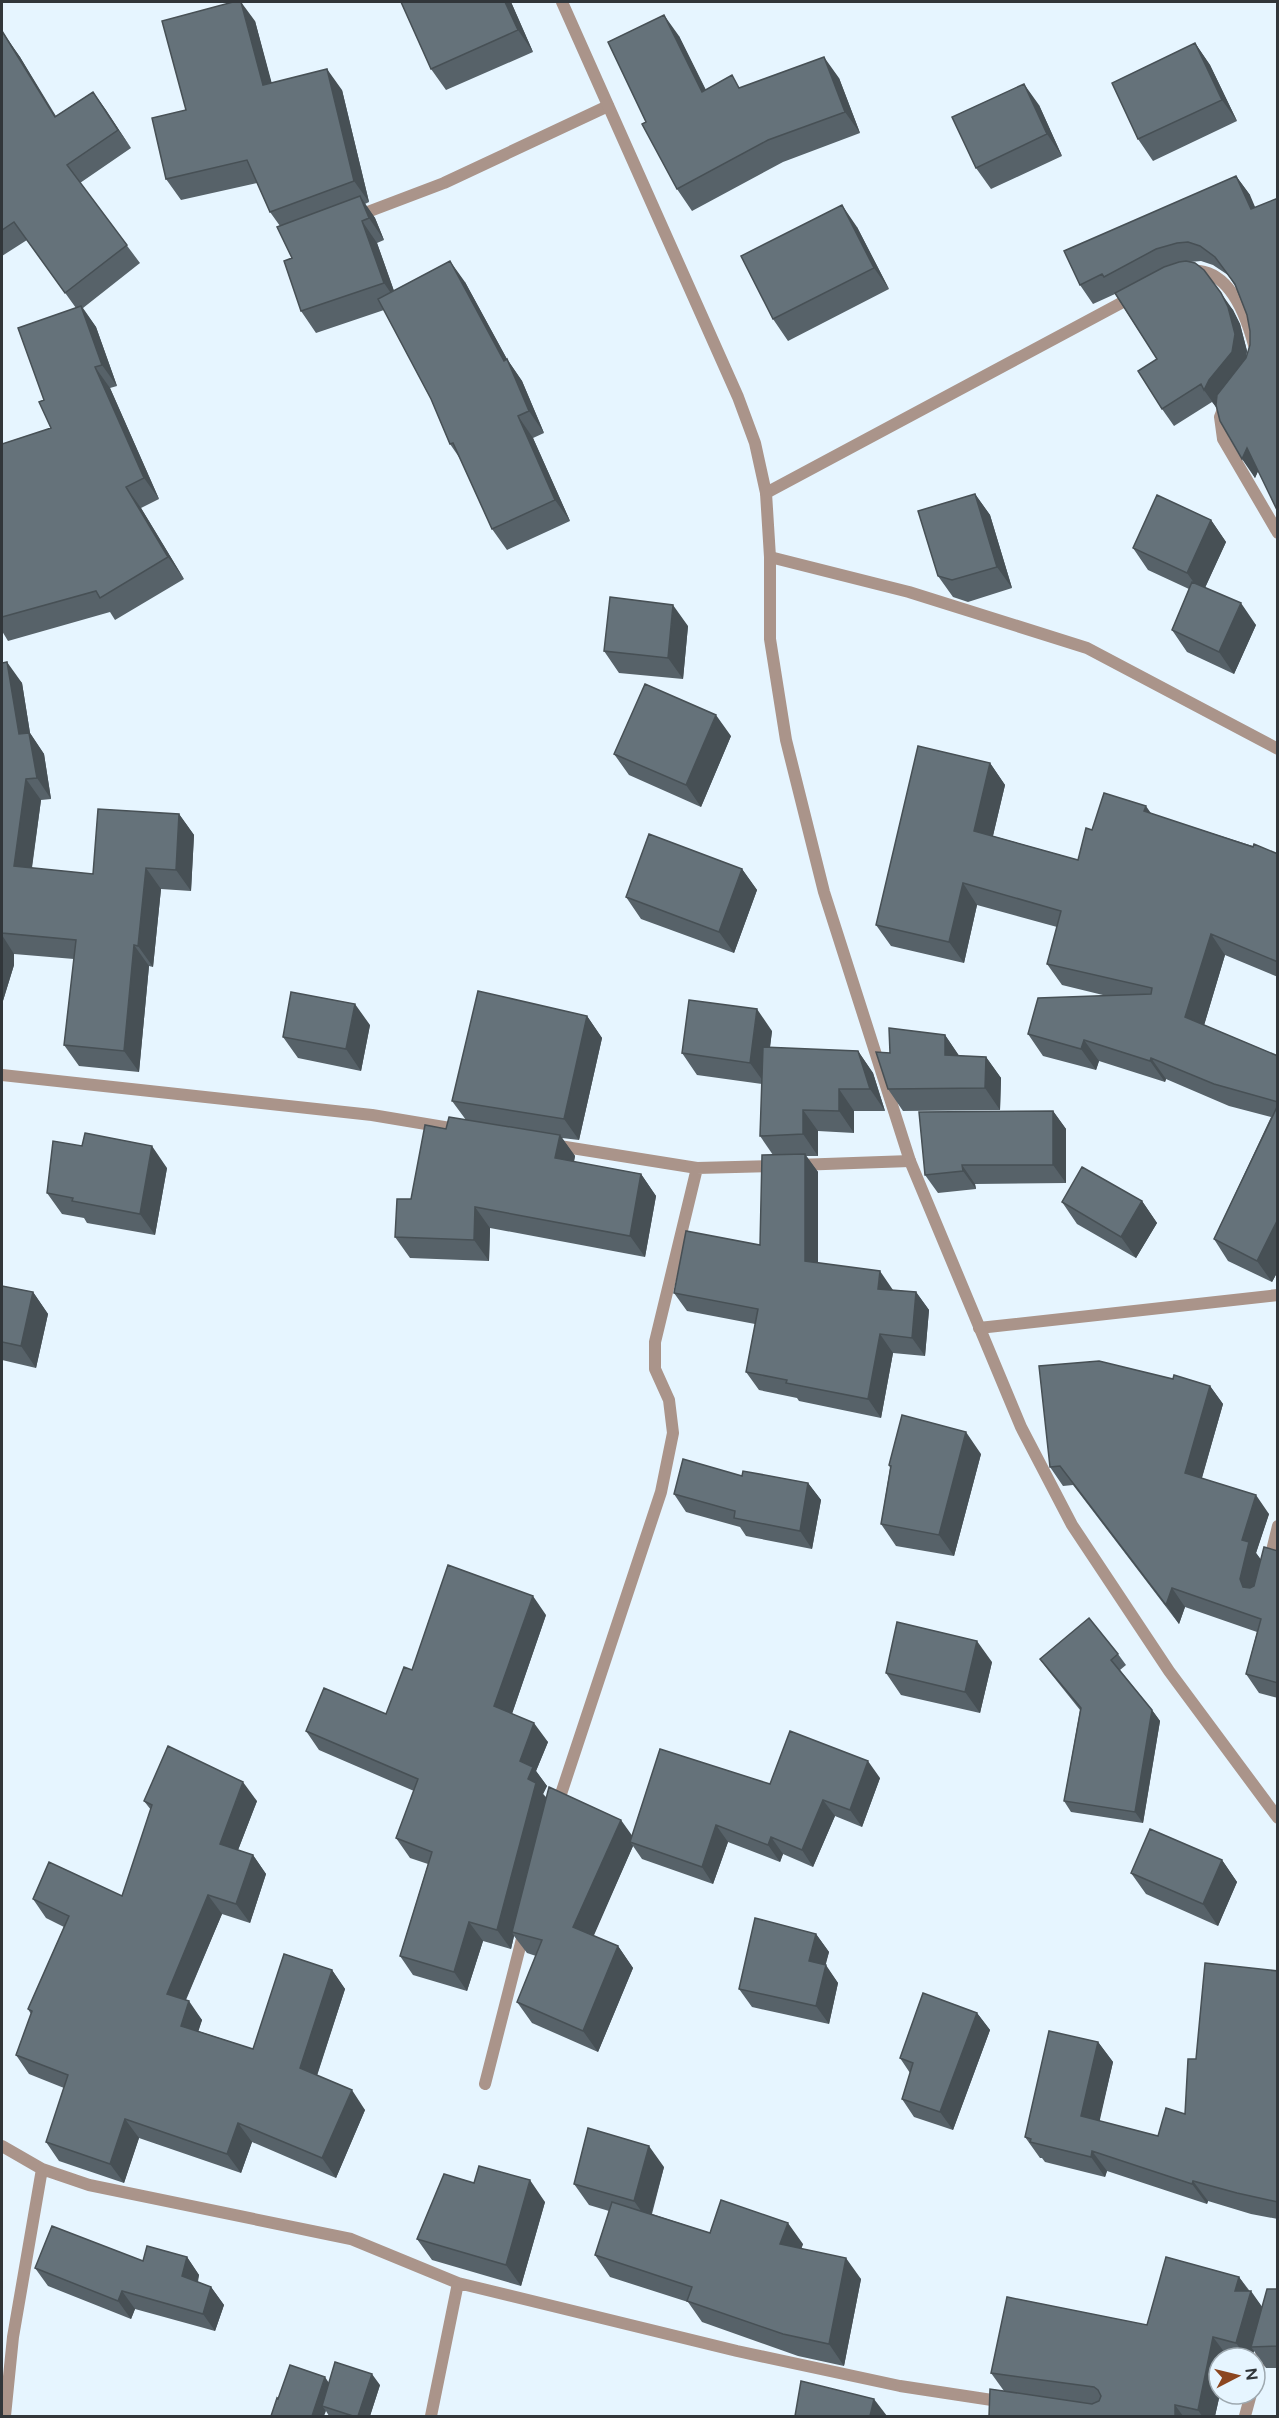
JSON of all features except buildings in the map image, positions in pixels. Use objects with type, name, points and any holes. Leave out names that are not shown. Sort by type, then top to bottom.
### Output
[{"type":"street","points":[[562,2],[738,397],[754,443],[766,493],[770,556],[771,639],[786,740],[824,892],[910,1161],[1021,1427],[1072,1525],[1168,1671],[1278,1818]]},
{"type":"street","points":[[343,221],[444,183],[608,106]]},
{"type":"street","points":[[1178,274],[1200,269],[1215,276],[1229,288],[1240,303],[1249,325],[1255,359]]},
{"type":"street","points":[[766,493],[1151,287]]},
{"type":"street","points":[[1230,398],[1220,417],[1222,439],[1278,533]]},
{"type":"street","points":[[770,556],[909,592],[1087,648],[1278,749]]},
{"type":"street","points":[[2,1076],[372,1115],[476,1132]]},
{"type":"street","points":[[546,1144],[697,1168],[910,1161]]},
{"type":"street","points":[[552,1820],[661,1492],[673,1433],[669,1400],[655,1369],[655,1342],[697,1168]]},
{"type":"street","points":[[979,1328],[1278,1295]]},
{"type":"street","points":[[1266,1578],[1278,1526]]},
{"type":"street","points":[[485,2084],[526,1923]]},
{"type":"street","points":[[2,2146],[42,2169],[89,2185],[351,2239],[458,2283],[737,2351],[900,2386],[1015,2403]]},
{"type":"street","points":[[5,2416],[15,2326],[42,2169]]},
{"type":"street","points":[[430,2416],[458,2283]]},
{"type":"street","points":[[1263,2346],[1266,2336]]}]
